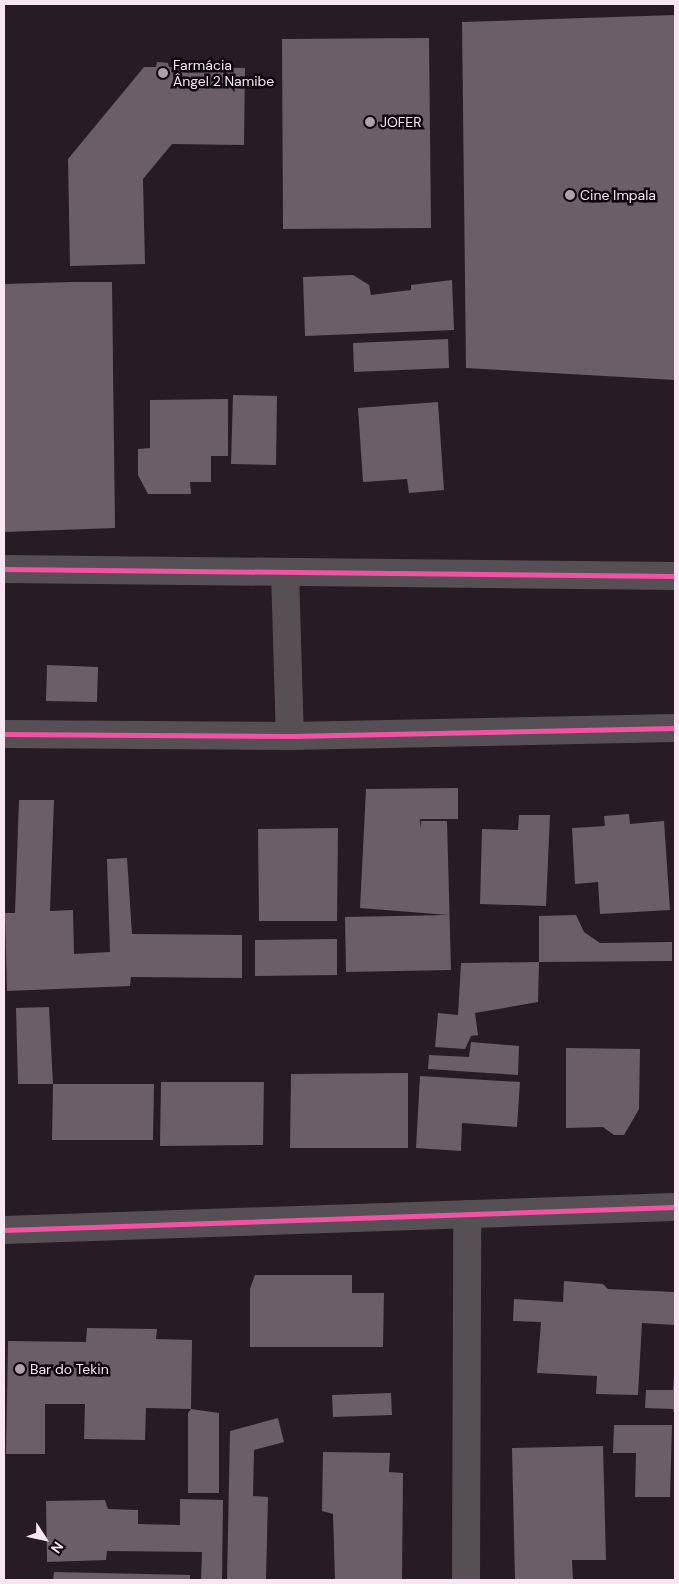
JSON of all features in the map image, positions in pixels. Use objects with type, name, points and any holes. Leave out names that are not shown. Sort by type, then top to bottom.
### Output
[{"type":"street","points":[[4,569],[675,576]]},
{"type":"street","points":[[285,572],[290,736]]},
{"type":"street","points":[[4,734],[290,736],[675,728]]},
{"type":"street","points":[[4,1230],[675,1207]]},
{"type":"street","points":[[466,1580],[467,1214]]},
{"type":"building","name":"Cine Impala","points":[[675,15],[675,380],[466,368],[462,22]]},
{"type":"building","points":[[429,38],[431,228],[283,229],[282,39]]},
{"type":"building","points":[[157,62],[168,63],[169,67],[245,68],[244,145],[172,144],[143,179],[145,264],[70,266],[68,159],[144,67],[156,67]]},
{"type":"building","points":[[353,275],[369,285],[371,295],[411,290],[411,285],[452,280],[454,330],[305,336],[303,277]]},
{"type":"building","points":[[112,282],[115,528],[4,532],[4,284]]},
{"type":"building","points":[[448,339],[449,368],[354,372],[353,343]]},
{"type":"building","points":[[233,395],[277,396],[276,465],[231,464]]},
{"type":"building","points":[[228,399],[228,456],[211,456],[211,482],[190,482],[191,494],[148,494],[138,475],[138,449],[150,448],[150,400]]},
{"type":"building","points":[[438,402],[444,490],[409,493],[407,479],[363,482],[358,408]]},
{"type":"building","points":[[47,665],[98,667],[97,702],[46,701]]},
{"type":"building","points":[[458,788],[458,819],[420,819],[420,829],[421,821],[447,821],[451,970],[346,972],[345,917],[448,915],[360,908],[366,789]]},
{"type":"building","points":[[19,800],[54,800],[50,911],[73,910],[74,954],[110,952],[107,859],[127,858],[132,934],[242,935],[242,978],[131,977],[130,986],[7,991],[5,913],[15,913]]},
{"type":"building","points":[[629,814],[630,824],[664,821],[670,910],[600,914],[598,882],[575,884],[572,828],[605,826],[604,816]]},
{"type":"building","points":[[519,815],[550,815],[546,906],[480,904],[482,829],[518,830]]},
{"type":"building","points":[[338,828],[337,921],[259,921],[258,829]]},
{"type":"building","points":[[576,915],[584,932],[600,943],[672,942],[672,961],[539,962],[539,916]]},
{"type":"building","points":[[337,939],[337,975],[255,976],[255,940]]},
{"type":"building","points":[[539,962],[538,1002],[475,1013],[478,1035],[471,1036],[465,1049],[435,1047],[438,1013],[458,1015],[461,963]]},
{"type":"building","points":[[49,1007],[53,1084],[18,1084],[16,1008]]},
{"type":"building","points":[[471,1042],[519,1046],[518,1075],[428,1069],[429,1055],[469,1057]]},
{"type":"building","points":[[566,1048],[640,1049],[639,1109],[624,1135],[614,1135],[603,1127],[566,1128]]},
{"type":"building","points":[[408,1073],[408,1148],[290,1148],[291,1074]]},
{"type":"building","points":[[420,1076],[520,1082],[517,1127],[462,1123],[461,1151],[416,1148]]},
{"type":"building","points":[[161,1082],[264,1082],[263,1145],[160,1146]]},
{"type":"building","points":[[53,1084],[154,1084],[153,1140],[52,1140]]},
{"type":"building","points":[[255,1275],[352,1275],[352,1293],[384,1293],[383,1347],[250,1347],[250,1289]]},
{"type":"building","points":[[564,1281],[603,1284],[608,1289],[675,1292],[675,1325],[642,1323],[638,1395],[596,1394],[597,1376],[537,1373],[541,1322],[513,1321],[514,1299],[563,1302]]},
{"type":"building","points":[[87,1328],[157,1329],[156,1339],[192,1340],[191,1409],[146,1408],[145,1440],[84,1439],[85,1404],[45,1404],[45,1454],[6,1454],[8,1341],[86,1342]]},
{"type":"building","points":[[674,1376],[675,1417],[673,1409],[645,1408],[646,1390],[673,1390]]},
{"type":"building","points":[[391,1393],[392,1415],[333,1417],[332,1395]]},
{"type":"building","points":[[191,1409],[219,1413],[219,1493],[188,1493],[188,1413]]},
{"type":"building","points":[[278,1418],[284,1442],[254,1450],[253,1496],[268,1497],[266,1580],[227,1580],[230,1431]]},
{"type":"building","points":[[614,1425],[672,1425],[670,1497],[635,1497],[636,1453],[613,1453]]},
{"type":"building","points":[[603,1446],[606,1560],[572,1560],[573,1580],[515,1580],[512,1448]]},
{"type":"building","points":[[323,1452],[390,1453],[389,1472],[403,1473],[402,1580],[335,1580],[333,1514],[322,1511]]},
{"type":"building","points":[[180,1499],[223,1500],[222,1580],[201,1580],[202,1552],[107,1551],[106,1560],[47,1562],[46,1501],[105,1500],[108,1509],[138,1510],[138,1524],[180,1525]]},
{"type":"building","points":[[54,1572],[190,1575],[190,1580],[53,1580]]},
{"type":"cycle path","points":[[4,569],[675,576]]},
{"type":"cycle path","points":[[4,734],[290,736],[675,728]]},
{"type":"cycle path","points":[[4,1230],[675,1207]]},
{"type":"place","name":"Farmácia Ângel 2 Namibe","points":[[163,73]]},
{"type":"place","name":"JOFER","points":[[370,122]]},
{"type":"place","name":"Cine Impala","points":[[570,195]]},
{"type":"place","name":"Bar do Tekin","points":[[20,1369]]}]
